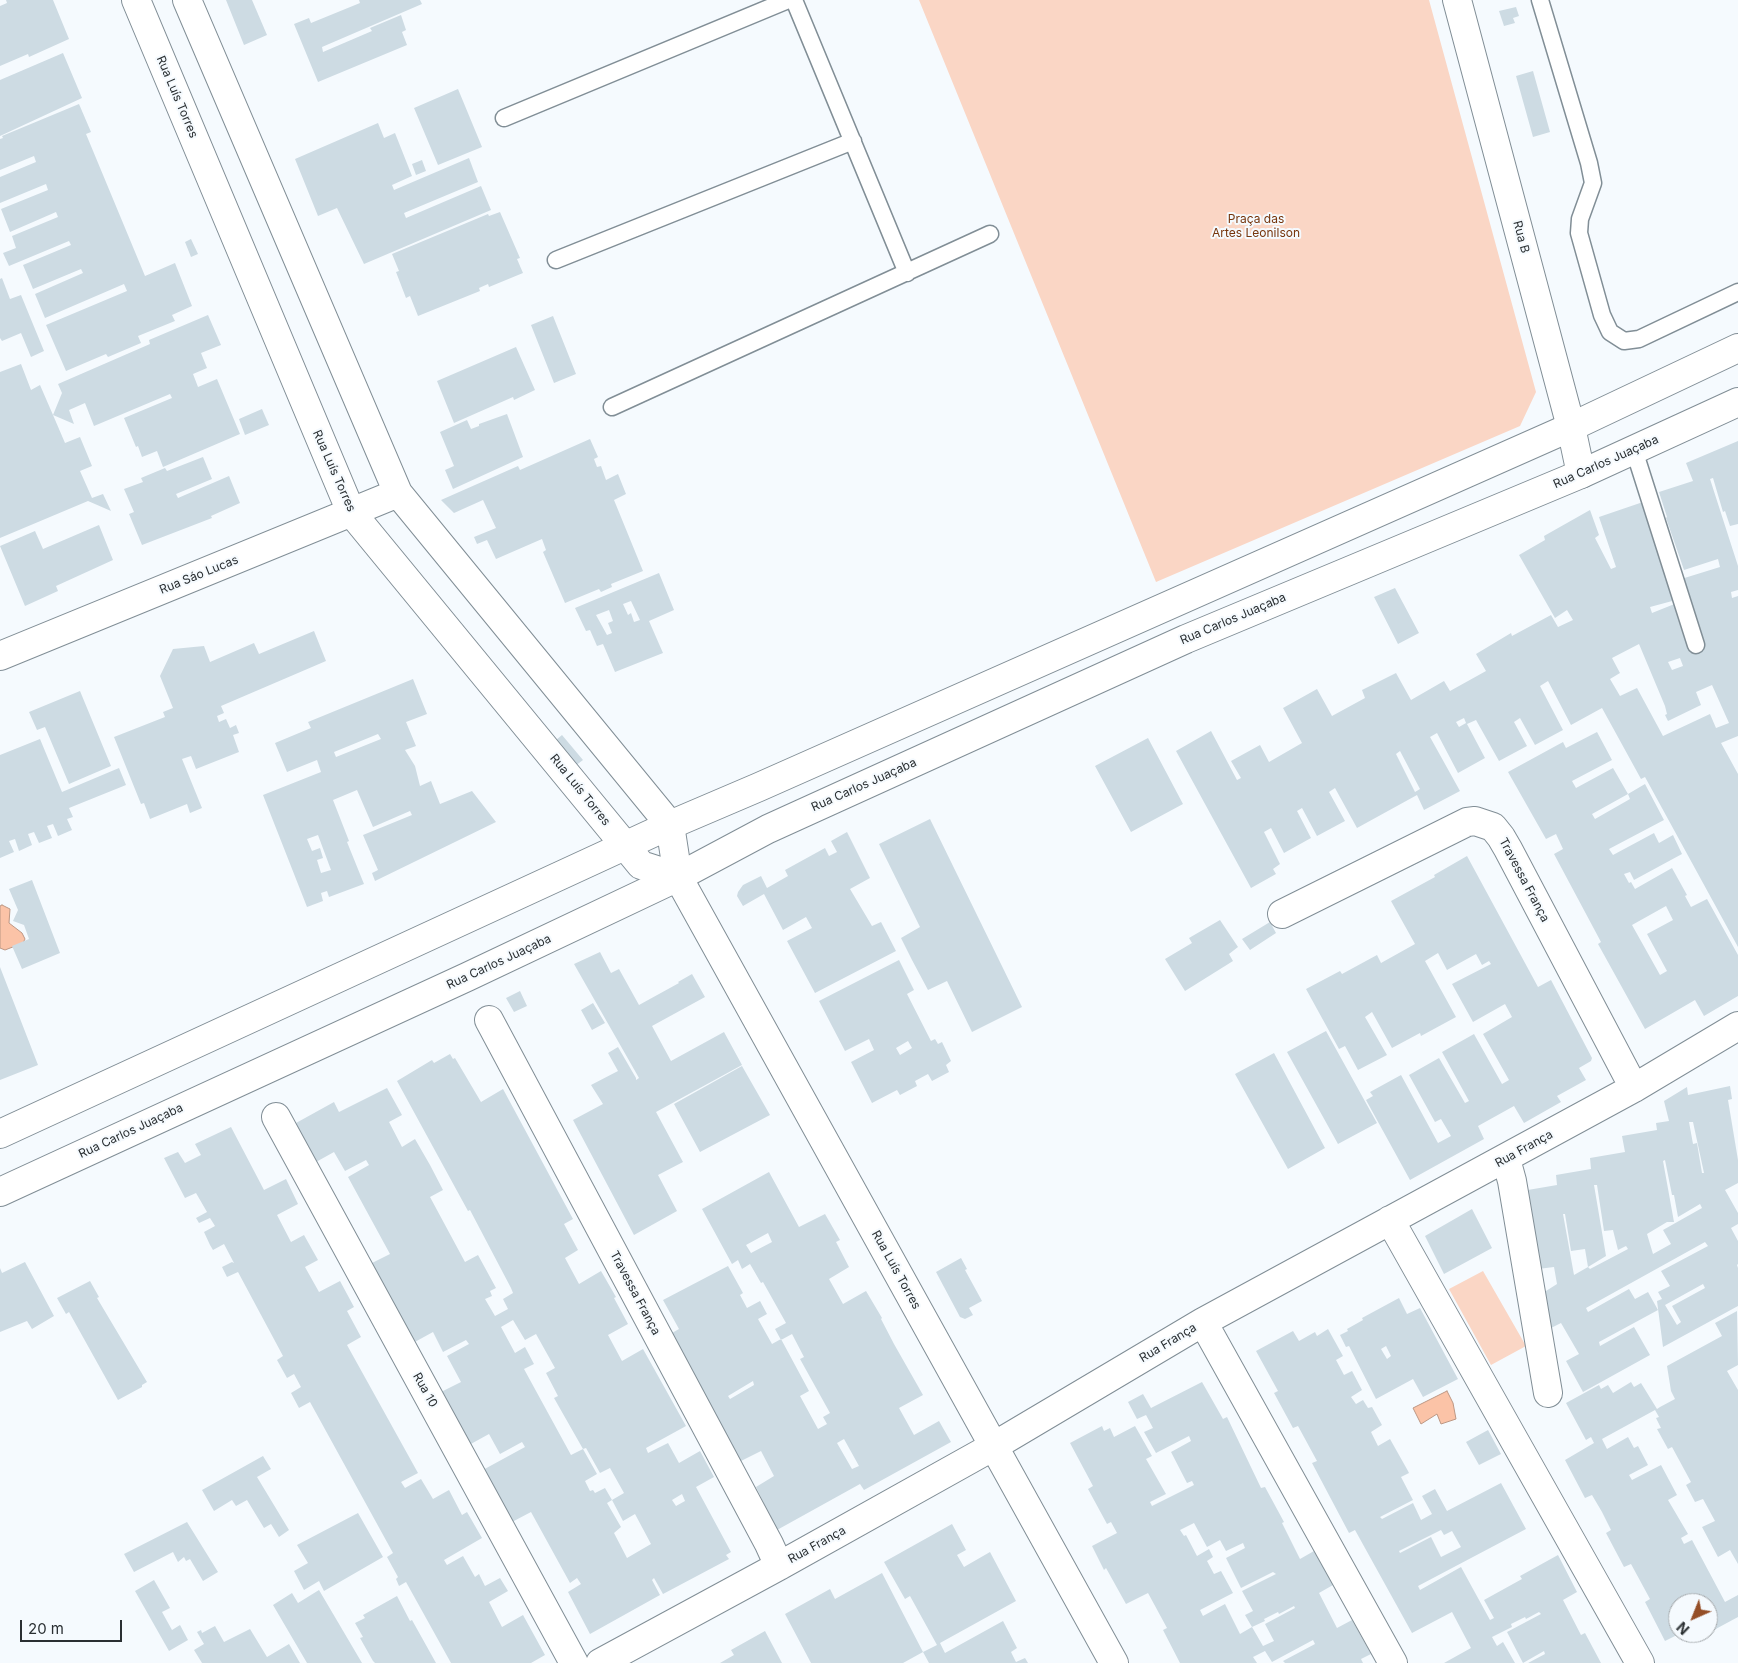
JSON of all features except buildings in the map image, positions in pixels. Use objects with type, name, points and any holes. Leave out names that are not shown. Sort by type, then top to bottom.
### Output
[{"type":"street","name":"Rua Luís Torres","points":[[136,0],[351,512],[641,865],[678,877]]},
{"type":"street","points":[[188,0],[398,493],[670,825]]},
{"type":"street","name":"Rua B","points":[[1457,0],[1571,426],[1581,474]]},
{"type":"street","points":[[0,1134],[670,825],[1571,426],[1738,348]]},
{"type":"street","name":"Rua Carlos Juaçaba","points":[[0,1192],[458,981],[678,877],[768,829],[1186,639],[1581,474],[1738,402]]},
{"type":"street","name":"Rua Sáo Lucas","points":[[0,656],[398,493]]},
{"type":"street","name":"Travessa França","points":[[1282,914],[1467,822],[1475,821],[1493,827],[1501,836],[1634,1088]]},
{"type":"street","name":"Rua Luís Torres","points":[[670,825],[678,877],[1114,1663]]},
{"type":"street","name":"Travessa França","points":[[489,1020],[769,1544],[778,1566]]},
{"type":"street","name":"Rua França","points":[[600,1663],[994,1446],[1203,1322],[1634,1088],[1738,1026]]},
{"type":"street","name":"Rua 10","points":[[276,1117],[574,1663]]},
{"type":"street","points":[[1506,1158],[1512,1181],[1548,1393]]},
{"type":"street","points":[[1390,1220],[1640,1663]]},
{"type":"street","points":[[1203,1322],[1393,1663]]},
{"type":"lane","points":[[504,118],[788,0]]},
{"type":"lane","points":[[794,0],[908,273]]},
{"type":"lane","points":[[1540,0],[1588,163],[1592,183],[1580,218],[1580,233],[1602,315],[1610,332],[1624,341],[1640,339],[1738,292]]},
{"type":"lane","points":[[556,260],[853,141]]},
{"type":"lane","points":[[612,407],[990,234]]},
{"type":"lane","points":[[1634,450],[1696,645]]},
{"type":"green space","name":"Praça das Artes Leonilson","points":[[919,0],[1429,0],[1536,392],[1520,426],[1156,582]]},
{"type":"green space","points":[[1483,1271],[1526,1346],[1491,1365],[1449,1289]]},
{"type":"shaded area","points":[[2,905],[10,909],[9,923],[22,933],[25,939],[23,943],[5,950],[0,948],[0,906]]},
{"type":"shaded area","points":[[1447,1391],[1453,1403],[1456,1419],[1441,1424],[1437,1414],[1421,1424],[1413,1408]]}]
